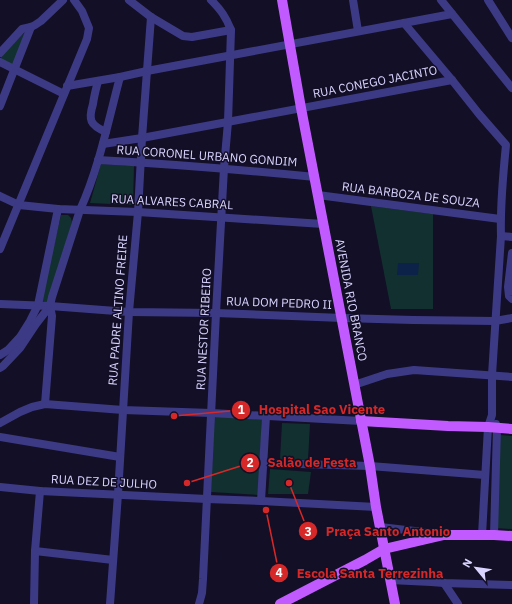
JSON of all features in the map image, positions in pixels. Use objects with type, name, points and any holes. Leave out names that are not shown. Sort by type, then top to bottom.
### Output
[{"type":"main road","name":"AVENIDA RIO BRANCO","points":[[282,0],[395,604]]},
{"type":"main road","points":[[361,421],[512,430]]},
{"type":"main road","points":[[280,604],[384,550],[444,535],[512,536]]},
{"type":"street","points":[[0,53],[22,29],[31,27],[41,21],[62,0]]},
{"type":"street","points":[[0,249],[87,39],[89,28],[82,11],[74,0]]},
{"type":"street","points":[[129,0],[151,17],[183,36],[192,37],[231,30],[226,18],[211,0]]},
{"type":"street","points":[[353,0],[358,32]]},
{"type":"street","points":[[441,0],[512,88]]},
{"type":"street","points":[[488,0],[512,38]]},
{"type":"street","points":[[0,62],[15,70],[66,90],[98,81],[452,14]]},
{"type":"street","name":"RUA PADRE ALTINO FREIRE","points":[[110,604],[129,312],[138,212],[151,17]]},
{"type":"street","points":[[404,23],[479,114],[509,143],[502,185],[500,219],[501,236],[492,375],[494,535]]},
{"type":"street","points":[[0,106],[31,27]]},
{"type":"street","name":"RUA NESTOR RIBEIRO","points":[[199,604],[202,593],[203,579],[216,313],[228,122],[231,30]]},
{"type":"street","points":[[45,404],[52,316],[50,306],[52,297],[103,144],[120,77]]},
{"type":"street","name":"RUA CONEGO JACINTO","points":[[103,144],[452,80]]},
{"type":"street","points":[[98,81],[90,115],[91,121],[98,129],[106,132]]},
{"type":"street","name":"RUA CORONEL URBANO GONDIM","points":[[98,160],[224,168],[315,177]]},
{"type":"street","name":"RUA BARBOZA DE SOUZA","points":[[318,195],[500,219]]},
{"type":"street","name":"RUA ALVARES CABRAL","points":[[0,196],[19,205],[58,209],[138,212],[324,224]]},
{"type":"street","points":[[0,356],[20,337],[30,322],[38,305],[58,209]]},
{"type":"street","points":[[501,236],[512,237]]},
{"type":"street","points":[[500,247],[512,248]]},
{"type":"street","points":[[512,253],[508,287],[509,296],[512,299]]},
{"type":"street","name":"RUA DOM PEDRO II","points":[[0,304],[38,305],[129,312],[216,313],[342,318],[495,320],[512,318]]},
{"type":"street","points":[[0,368],[20,348],[50,306]]},
{"type":"street","points":[[354,384],[387,374],[414,370],[512,377]]},
{"type":"street","points":[[0,423],[26,410],[45,404],[123,410],[361,421]]},
{"type":"street","points":[[261,501],[266,416]]},
{"type":"street","points":[[482,536],[485,475],[492,428]]},
{"type":"street","points":[[0,441],[0,438],[120,456]]},
{"type":"street","points":[[263,463],[370,466],[485,475]]},
{"type":"street","name":"RUA DEZ DE JULHO","points":[[0,488],[376,507]]},
{"type":"street","points":[[34,604],[35,551],[40,491]]},
{"type":"street","points":[[380,527],[444,535]]},
{"type":"street","points":[[35,551],[113,560]]},
{"type":"street","points":[[390,580],[444,584],[512,585]]},
{"type":"street","points":[[444,584],[458,604]]},
{"type":"green space","points":[[25,32],[13,65],[1,59],[1,56]]},
{"type":"green space","points":[[101,164],[134,166],[133,205],[90,203]]},
{"type":"green space","points":[[371,206],[433,214],[433,309],[391,309]]},
{"type":"green space","points":[[61,215],[68,215],[72,222],[49,303],[41,301]]},
{"type":"green space","points":[[214,414],[262,416],[259,495],[211,492]]},
{"type":"green space","points":[[282,423],[310,424],[308,460],[280,459]]},
{"type":"green space","points":[[500,435],[512,436],[512,529],[495,528]]},
{"type":"green space","points":[[270,469],[311,472],[308,494],[268,494]]},
{"type":"water","points":[[398,263],[419,263],[418,275],[397,275]]},
{"type":"place","name":"Hospital Sao Vicente","points":[[174,416]]},
{"type":"place","name":"Salão de Festa","points":[[187,483]]},
{"type":"place","name":"Praça Santo Antonio","points":[[289,483]]},
{"type":"place","name":"Escola Santa Terrezinha","points":[[266,510]]}]
